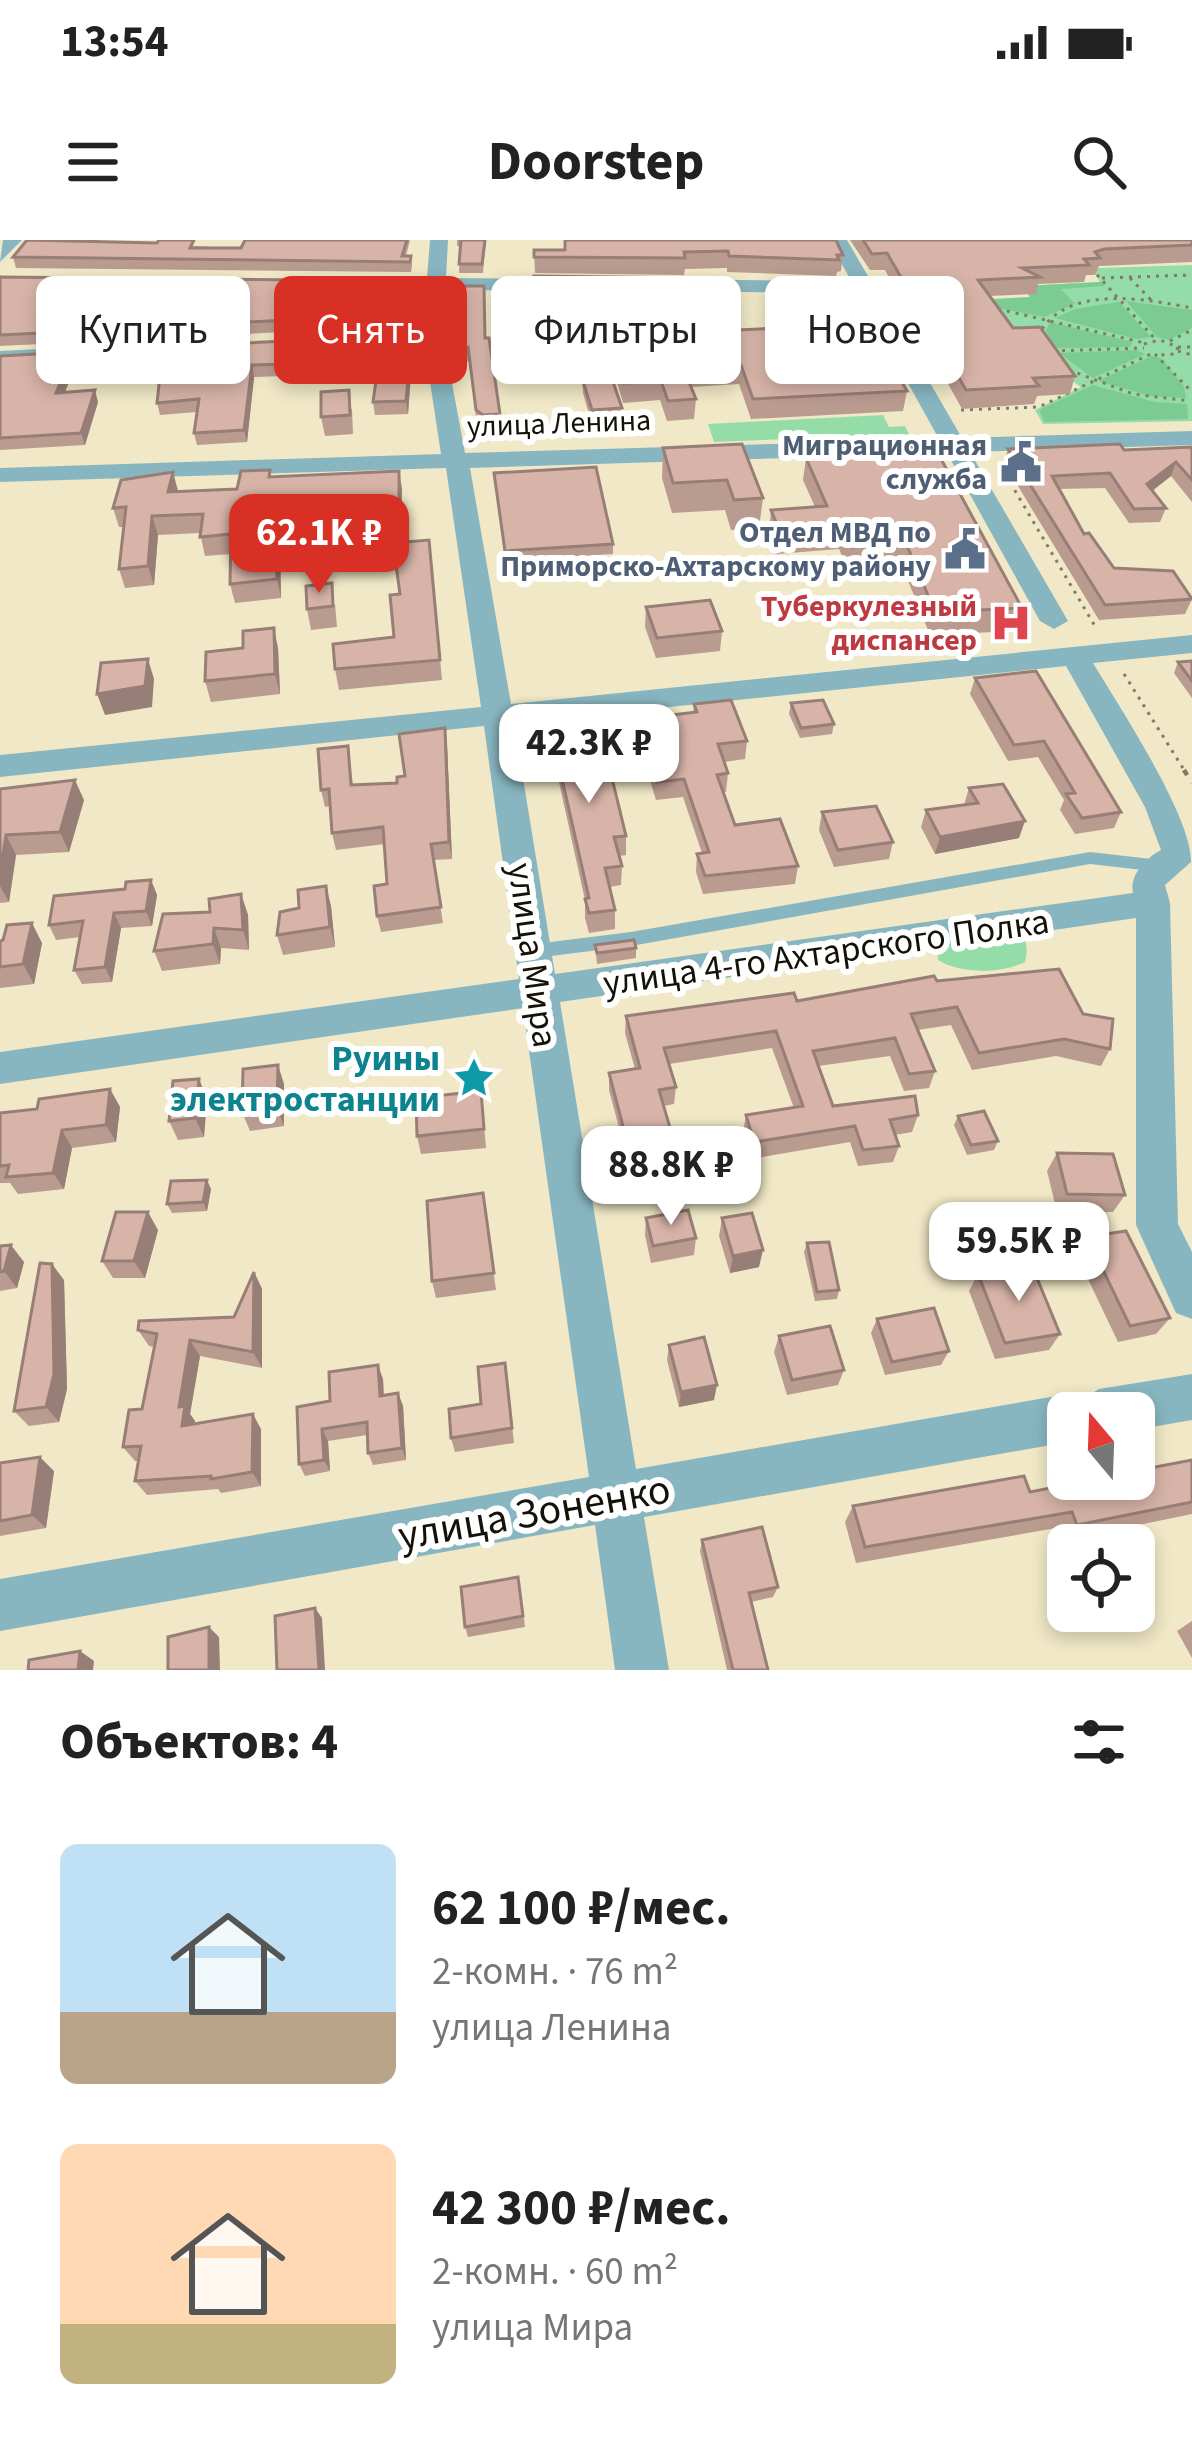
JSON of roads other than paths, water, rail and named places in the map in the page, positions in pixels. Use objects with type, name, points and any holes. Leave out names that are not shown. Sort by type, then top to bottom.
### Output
[{"type":"street","points":[[0,256],[14,240]]},
{"type":"street","name":"улица Мира","points":[[436,276],[439,240]]},
{"type":"street","points":[[838,240],[856,276]]},
{"type":"street","points":[[0,357],[36,355]]},
{"type":"street","name":"улица Мира","points":[[435,384],[463,481],[642,1670]]},
{"type":"street","points":[[920,384],[1054,621]]},
{"type":"street","name":"улица Ленина","points":[[0,475],[1192,438]]},
{"type":"street","points":[[0,766],[1192,644]]},
{"type":"street","points":[[1092,653],[1161,807],[1177,858],[1148,884],[1153,903],[1157,1225],[1192,1298]]},
{"type":"street","name":"улица 4-го Ахтарского Полка","points":[[0,1068],[537,972],[1153,903]]},
{"type":"street","points":[[1155,1403],[1192,1397]]},
{"type":"street","name":"улица Зоненко","points":[[0,1606],[1047,1422]]},
{"type":"lane","points":[[537,972],[631,939],[1090,858],[1177,858]]},
{"type":"place","name":"Миграционная служба","points":[[1021,462]]},
{"type":"place","name":"Отдел МВД по Приморско-Ахтарскому району","points":[[965,549]]},
{"type":"place","name":"Туберкулезный диспансер","points":[[1011,623]]},
{"type":"place","name":"Руины электростанции","points":[[474,1078]]}]
